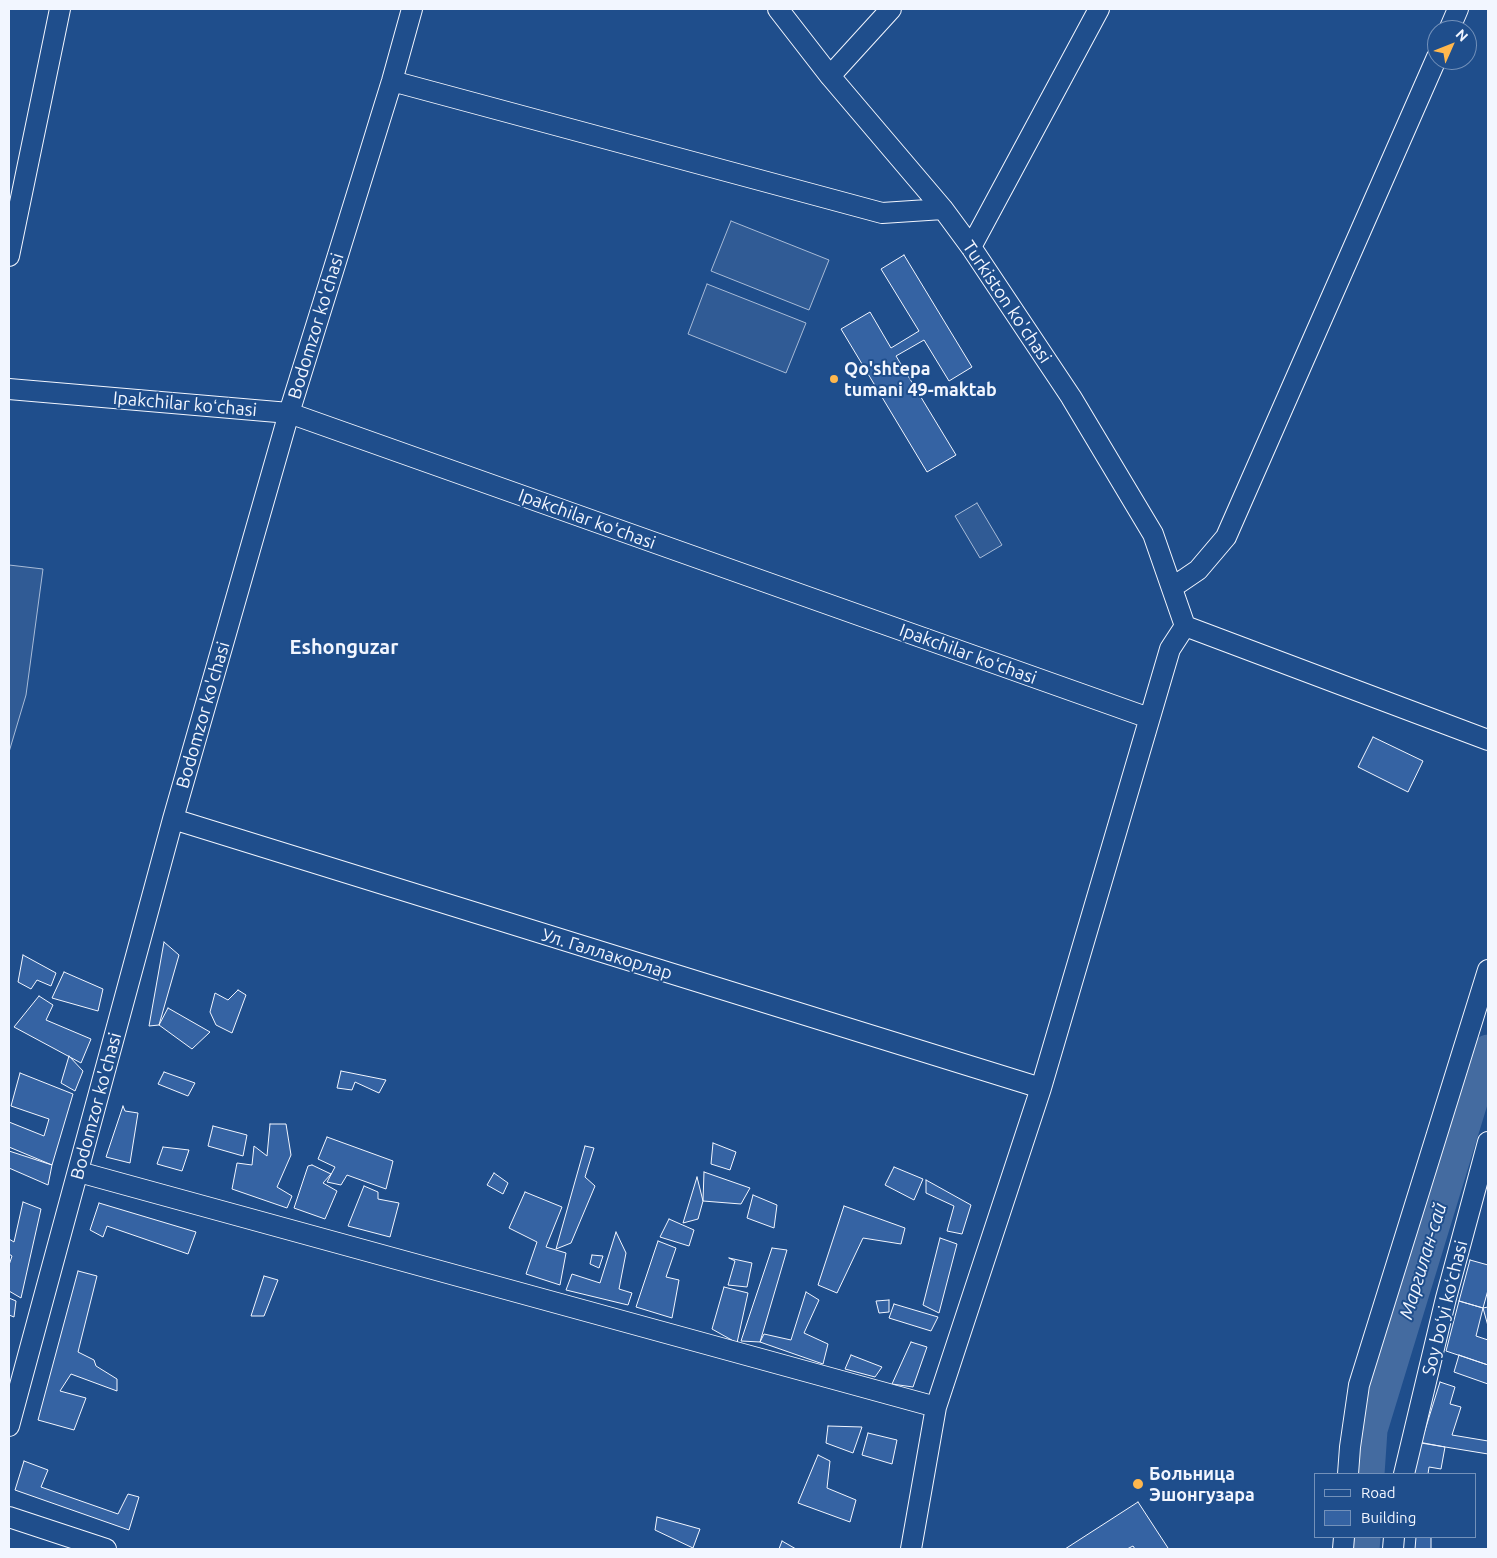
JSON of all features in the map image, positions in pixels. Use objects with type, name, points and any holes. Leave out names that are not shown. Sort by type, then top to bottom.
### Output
[{"type":"street","points":[[9,256],[60,9]]},
{"type":"street","name":"Bodomzor ko'chasi","points":[[9,1426],[173,819],[289,413],[392,81],[412,9]]},
{"type":"street","name":"Turkiston ko'chasi","points":[[778,9],[830,76],[943,209],[971,247],[1071,397],[1153,534],[1174,587],[1185,626]]},
{"type":"street","points":[[830,76],[891,9]]},
{"type":"street","points":[[971,247],[1099,9]]},
{"type":"street","points":[[1174,587],[1198,570],[1226,537],[1431,70]]},
{"type":"street","points":[[392,81],[882,213],[943,209]]},
{"type":"street","name":"Ipakchilar koʻchasi","points":[[9,389],[289,413],[1149,718]]},
{"type":"street","points":[[912,1549],[936,1408],[1041,1088],[1170,649],[1185,626],[1488,740]]},
{"type":"street","name":"Ул. Галлакорлар","points":[[173,819],[1041,1088]]},
{"type":"street","points":[[1348,1473],[1359,1385],[1488,970]]},
{"type":"street","name":"Soy boʻyi koʻchasi","points":[[1404,1473],[1446,1298],[1488,1142]]},
{"type":"street","points":[[79,1172],[936,1408]]},
{"type":"street","points":[[9,1518],[106,1549]]},
{"type":"shaded area","points":[[731,221],[829,260],[809,310],[711,271]]},
{"type":"shaded area","points":[[707,284],[806,323],[786,373],[688,334]]},
{"type":"shaded area","points":[[977,503],[1002,545],[980,558],[955,516]]},
{"type":"shaded area","points":[[9,565],[43,569],[26,695],[9,752]]},
{"type":"building","points":[[904,255],[972,367],[949,381],[924,340],[896,356],[956,455],[927,472],[841,329],[870,312],[891,348],[919,331],[881,269]]},
{"type":"building","points":[[1373,737],[1423,761],[1408,792],[1358,767]]},
{"type":"building","points":[[164,942],[179,955],[159,1025],[149,1026]]},
{"type":"building","points":[[23,955],[56,973],[51,986],[37,980],[31,989],[18,982]]},
{"type":"building","points":[[64,972],[103,989],[98,1011],[52,998]]},
{"type":"building","points":[[238,990],[246,995],[232,1033],[216,1025],[210,1012],[215,993],[228,1000]]},
{"type":"building","points":[[39,996],[53,1005],[46,1020],[91,1039],[81,1063],[14,1027]]},
{"type":"building","points":[[168,1008],[210,1032],[192,1049],[159,1025]]},
{"type":"building","points":[[69,1056],[83,1071],[75,1091],[61,1083]]},
{"type":"building","points":[[341,1071],[386,1080],[379,1093],[355,1082],[352,1090],[337,1088]]},
{"type":"building","points":[[164,1072],[195,1083],[188,1096],[158,1084]]},
{"type":"building","points":[[20,1073],[73,1094],[52,1165],[9,1147],[9,1122],[44,1136],[49,1119],[11,1106]]},
{"type":"building","points":[[123,1106],[125,1111],[138,1113],[130,1163],[106,1157]]},
{"type":"building","points":[[270,1124],[286,1124],[291,1155],[277,1187],[292,1196],[287,1208],[232,1189],[237,1163],[252,1165],[254,1146],[267,1156]]},
{"type":"building","points":[[213,1126],[247,1135],[243,1156],[208,1146]]},
{"type":"building","points":[[327,1137],[393,1161],[386,1189],[347,1175],[341,1185],[327,1182],[335,1167],[318,1159]]},
{"type":"building","points":[[713,1143],[736,1152],[730,1170],[711,1164]]},
{"type":"building","points":[[585,1146],[594,1148],[585,1177],[595,1186],[571,1243],[556,1249]]},
{"type":"building","points":[[163,1147],[189,1150],[182,1171],[157,1164]]},
{"type":"building","points":[[9,1151],[52,1165],[48,1185],[9,1168]]},
{"type":"building","points":[[312,1165],[331,1174],[323,1183],[337,1191],[325,1219],[294,1208],[308,1166]]},
{"type":"building","points":[[894,1167],[923,1179],[914,1200],[885,1185]]},
{"type":"building","points":[[704,1172],[750,1188],[741,1204],[703,1201]]},
{"type":"building","points":[[494,1173],[508,1183],[503,1194],[487,1185]]},
{"type":"building","points":[[697,1177],[703,1201],[698,1219],[683,1223]]},
{"type":"building","points":[[926,1180],[971,1205],[962,1234],[947,1231],[954,1206],[926,1193]]},
{"type":"building","points":[[364,1186],[378,1192],[378,1199],[399,1203],[390,1237],[348,1226]]},
{"type":"building","points":[[525,1192],[562,1207],[546,1247],[566,1253],[560,1285],[526,1274],[537,1242],[509,1228]]},
{"type":"building","points":[[753,1195],[777,1205],[774,1228],[747,1218]]},
{"type":"building","points":[[23,1202],[41,1209],[21,1298],[9,1291],[9,1265],[12,1256],[9,1254],[9,1239],[14,1242]]},
{"type":"building","points":[[99,1203],[196,1232],[188,1254],[107,1226],[103,1237],[90,1230]]},
{"type":"building","points":[[844,1206],[905,1228],[901,1244],[863,1238],[837,1293],[818,1285]]},
{"type":"building","points":[[669,1219],[694,1230],[689,1246],[660,1237]]},
{"type":"building","points":[[616,1232],[626,1253],[619,1289],[632,1293],[628,1305],[566,1290],[572,1274],[600,1283]]},
{"type":"building","points":[[940,1238],[957,1244],[939,1313],[923,1305]]},
{"type":"building","points":[[658,1241],[676,1248],[666,1277],[679,1280],[672,1318],[636,1307]]},
{"type":"building","points":[[772,1248],[787,1250],[760,1342],[741,1341]]},
{"type":"building","points":[[592,1255],[603,1256],[599,1268],[590,1264]]},
{"type":"building","points":[[729,1258],[752,1263],[747,1287],[728,1285],[735,1261]]},
{"type":"building","points":[[1470,1260],[1488,1265],[1488,1290],[1483,1308],[1459,1301]]},
{"type":"building","points":[[78,1271],[97,1276],[78,1352],[94,1360],[96,1366],[117,1379],[117,1391],[71,1374],[60,1391],[86,1398],[74,1430],[38,1420]]},
{"type":"building","points":[[264,1276],[278,1280],[264,1316],[251,1316]]},
{"type":"building","points":[[724,1287],[748,1293],[737,1343],[712,1329]]},
{"type":"building","points":[[806,1292],[819,1300],[804,1333],[828,1344],[823,1364],[760,1342],[764,1334],[791,1340]]},
{"type":"building","points":[[9,1298],[16,1301],[14,1317],[9,1315]]},
{"type":"building","points":[[889,1300],[889,1312],[879,1313],[876,1301]]},
{"type":"building","points":[[1459,1301],[1483,1308],[1476,1336],[1488,1340],[1488,1365],[1446,1351]]},
{"type":"building","points":[[894,1304],[938,1317],[931,1331],[889,1318]]},
{"type":"building","points":[[1488,1307],[1488,1326],[1483,1308]]},
{"type":"building","points":[[911,1342],[927,1347],[913,1387],[892,1384]]},
{"type":"building","points":[[851,1355],[882,1367],[875,1377],[845,1369]]},
{"type":"building","points":[[1459,1355],[1488,1365],[1488,1384],[1454,1372]]},
{"type":"building","points":[[1440,1382],[1455,1387],[1450,1404],[1461,1407],[1452,1435],[1488,1441],[1488,1454],[1421,1443]]},
{"type":"building","points":[[828,1426],[862,1427],[853,1453],[826,1443]]},
{"type":"building","points":[[868,1433],[897,1440],[892,1464],[862,1455]]},
{"type":"building","points":[[1413,1441],[1445,1447],[1441,1469],[1429,1467],[1428,1473],[1407,1473]]},
{"type":"building","points":[[818,1455],[830,1461],[827,1488],[856,1500],[850,1522],[798,1503]]},
{"type":"building","points":[[24,1461],[48,1470],[41,1487],[118,1514],[128,1494],[139,1497],[129,1530],[15,1490]]},
{"type":"building","points":[[1138,1502],[1167,1549],[1135,1549],[1133,1546],[1127,1549],[1065,1549]]},
{"type":"building","points":[[657,1517],[700,1529],[693,1548],[655,1530]]},
{"type":"building","points":[[1416,1538],[1431,1538],[1431,1549],[1415,1549]]},
{"type":"building","points":[[782,1541],[796,1549],[779,1549]]},
{"type":"waterway","name":"Маргилан-сай","points":[[1369,1473],[1372,1430],[1488,1050]]},
{"type":"waterway","name":"Маргилан-сай","points":[[1364,1549],[1365,1538]]},
{"type":"place","name":"Qo'shtepa tumani 49-maktab","points":[[834,379]]},
{"type":"place","name":"Больница Эшонгузара","points":[[1138,1484]]},
{"type":"district","name":"Eshonguzar","points":[[344,647]]}]
